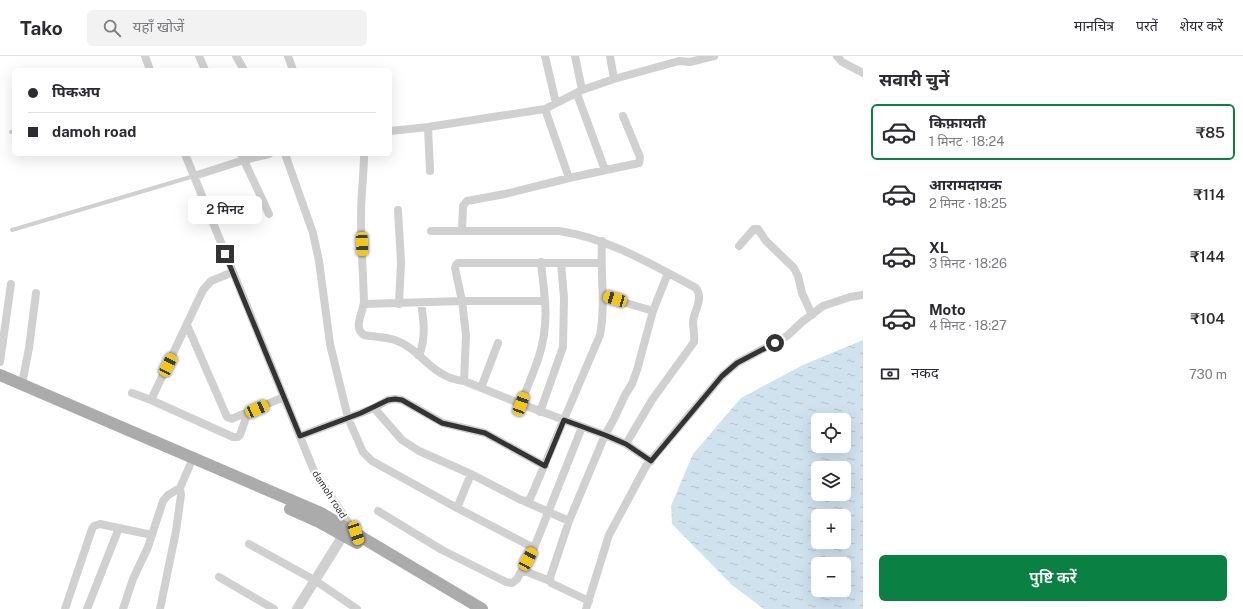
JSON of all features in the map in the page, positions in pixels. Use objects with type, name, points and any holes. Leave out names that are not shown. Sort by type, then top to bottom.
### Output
[{"type":"main road","points":[[0,375],[321,513],[344,531]]},
{"type":"main road","points":[[0,383],[344,531],[482,609]]},
{"type":"main road","points":[[358,539],[466,609]]},
{"type":"street","points":[[145,56],[149,68]]},
{"type":"street","points":[[199,56],[204,68]]},
{"type":"street","points":[[236,56],[243,68]]},
{"type":"street","points":[[288,56],[292,68]]},
{"type":"street","points":[[545,56],[556,103]]},
{"type":"street","points":[[575,56],[579,92],[605,170]]},
{"type":"street","points":[[610,56],[614,79]]},
{"type":"street","points":[[392,131],[428,127],[545,109],[579,92],[614,79],[682,59],[690,62],[714,56]]},
{"type":"street","points":[[837,56],[842,62],[863,73]]},
{"type":"street","points":[[545,109],[570,178]]},
{"type":"street","points":[[462,231],[463,206],[467,201],[505,194],[639,163],[640,157],[623,116]]},
{"type":"street","points":[[428,127],[430,172]]},
{"type":"street","name":"damoh road","points":[[186,156],[314,471],[358,539]]},
{"type":"street","points":[[286,156],[313,233],[319,261],[330,344],[348,418],[363,452],[372,461],[534,548]]},
{"type":"street","points":[[364,156],[361,214],[364,304],[359,322],[361,332],[364,335],[395,340],[419,356],[439,373],[464,381],[540,412],[605,435],[626,444],[651,461]]},
{"type":"street","points":[[194,176],[242,157],[269,214]]},
{"type":"street","points":[[398,210],[401,262],[399,304]]},
{"type":"street","points":[[739,246],[754,229],[758,228],[766,241],[794,268],[798,276],[802,293],[812,315]]},
{"type":"street","points":[[431,231],[559,231],[574,233],[602,241],[696,288],[700,293],[693,323],[695,335],[694,342],[652,400],[626,444]]},
{"type":"street","points":[[524,501],[530,499],[600,335],[603,296],[601,262],[602,241]]},
{"type":"street","points":[[464,381],[466,335],[462,301],[455,268],[458,262],[601,262]]},
{"type":"street","points":[[521,404],[540,352],[544,332],[545,301],[542,262]]},
{"type":"street","points":[[540,412],[563,347],[564,298],[561,263]]},
{"type":"street","points":[[151,400],[206,286],[211,281],[233,272]]},
{"type":"street","points":[[550,581],[569,521],[605,435],[632,384],[653,311],[668,273]]},
{"type":"street","points":[[0,362],[11,284]]},
{"type":"street","points":[[22,384],[29,348],[36,293]]},
{"type":"street","points":[[522,570],[550,581],[587,605],[609,535],[646,466],[722,376],[737,363],[787,336],[802,322],[824,306],[850,297],[863,295]]},
{"type":"street","points":[[603,296],[653,311]]},
{"type":"street","points":[[364,304],[462,301],[545,301]]},
{"type":"street","points":[[419,356],[425,334],[421,303]]},
{"type":"street","points":[[187,325],[227,417],[232,418],[284,397]]},
{"type":"street","points":[[481,388],[498,343]]},
{"type":"street","points":[[132,393],[233,437],[238,437],[240,435],[248,412]]},
{"type":"street","points":[[300,436],[374,408],[388,400],[395,399],[402,400],[442,423],[485,433],[545,466]]},
{"type":"street","points":[[374,408],[402,440],[419,451],[569,521]]},
{"type":"street","points":[[378,511],[442,550],[506,582],[512,582],[517,579],[534,548],[582,427]]},
{"type":"street","points":[[123,609],[133,578],[148,547],[164,500],[168,495],[180,488],[190,465]]},
{"type":"street","points":[[457,508],[471,474]]},
{"type":"street","points":[[160,609],[182,495],[180,488]]},
{"type":"street","points":[[65,609],[94,526],[100,524],[152,535]]},
{"type":"street","points":[[87,609],[119,528]]},
{"type":"street","points":[[297,609],[316,581],[344,531]]},
{"type":"street","points":[[249,544],[316,581],[357,609]]},
{"type":"street","points":[[218,577],[274,609]]},
{"type":"lane","points":[[12,230],[194,176]]},
{"type":"water","points":[[863,340],[863,609],[764,609],[732,585],[672,524],[671,506],[693,454],[741,398],[803,365]]},
{"type":"route","points":[[225,254],[300,436],[374,408],[388,400],[395,399],[402,400],[442,423],[485,433],[545,466],[564,420],[626,444],[651,461],[722,376],[737,363],[775,343]]}]
